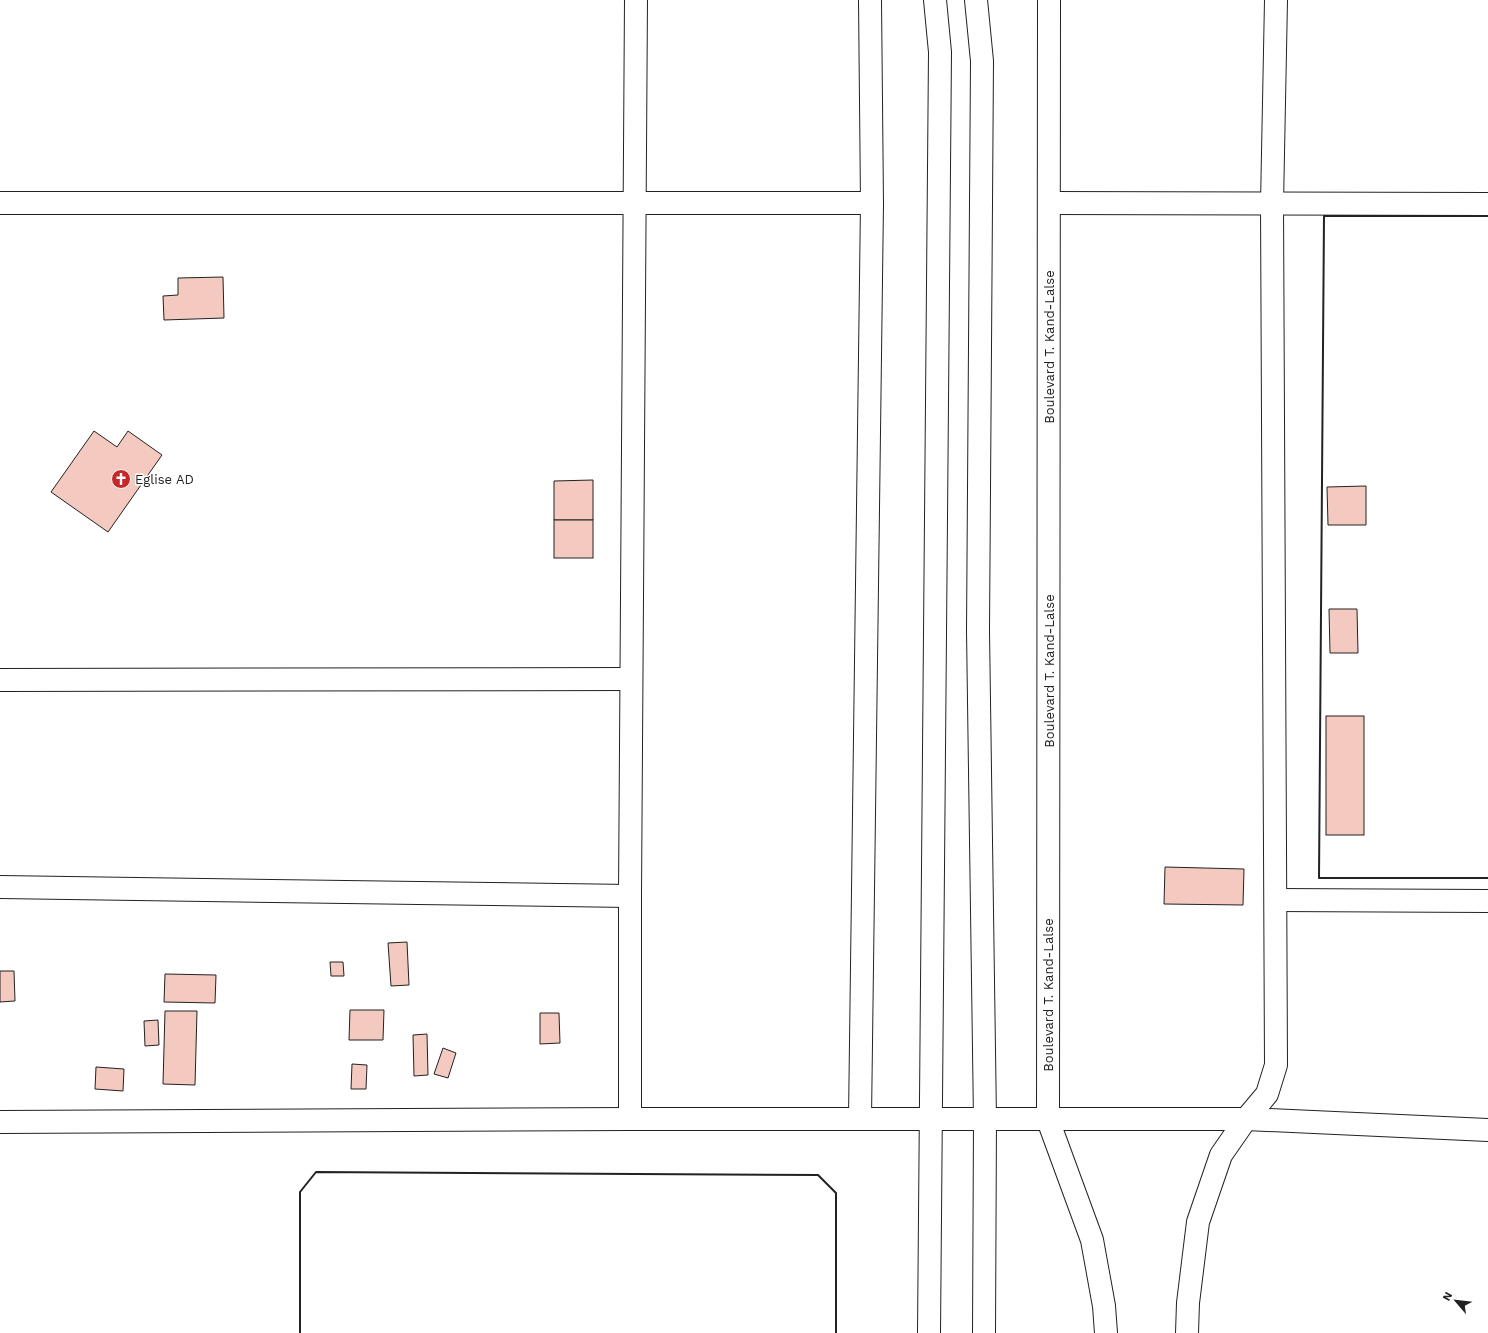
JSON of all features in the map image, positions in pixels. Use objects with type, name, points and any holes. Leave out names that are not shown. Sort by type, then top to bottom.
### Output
[{"type":"street","points":[[630,1119],[631,679],[636,0]]},
{"type":"street","points":[[860,1119],[872,203],[870,0]]},
{"type":"street","points":[[929,1333],[938,442],[940,60],[934,0]]},
{"type":"street","points":[[976,0],[982,60],[978,631],[985,1120],[984,1333]]},
{"type":"street","name":"Boulevard T. Kand-Lalse","points":[[1049,0],[1048,1120],[1092,1240],[1104,1306],[1106,1333]]},
{"type":"street","points":[[1188,1333],[1188,1303],[1198,1222],[1221,1155],[1266,1094],[1276,1065],[1272,204],[1276,0]]},
{"type":"street","points":[[0,203],[872,203]]},
{"type":"street","points":[[1049,203],[1488,204]]},
{"type":"street","points":[[0,680],[631,679]]},
{"type":"street","points":[[0,887],[630,896]]},
{"type":"street","points":[[1276,900],[1488,901]]},
{"type":"street","points":[[0,1122],[630,1119],[1246,1120],[1488,1130]]},
{"type":"building","points":[[223,277],[224,318],[164,320],[163,296],[178,295],[178,278]]},
{"type":"building","points":[[94,431],[117,447],[128,431],[162,455],[108,532],[51,492]]},
{"type":"building","points":[[593,480],[593,520],[554,520],[554,481]]},
{"type":"building","points":[[1366,486],[1366,525],[1328,525],[1327,487]]},
{"type":"building","points":[[554,520],[593,520],[593,558],[554,558]]},
{"type":"building","points":[[1329,609],[1357,609],[1358,653],[1330,653]]},
{"type":"building","points":[[1326,716],[1364,716],[1364,835],[1326,835]]},
{"type":"building","points":[[1165,867],[1244,869],[1243,905],[1164,904]]},
{"type":"building","points":[[407,942],[409,985],[391,986],[388,943]]},
{"type":"building","points":[[330,962],[343,962],[344,976],[331,976]]},
{"type":"building","points":[[0,971],[14,971],[15,1001],[0,1002]]},
{"type":"building","points":[[165,974],[216,975],[215,1003],[164,1002]]},
{"type":"building","points":[[350,1010],[384,1010],[383,1040],[349,1040]]},
{"type":"building","points":[[165,1011],[197,1011],[195,1085],[163,1084]]},
{"type":"building","points":[[540,1013],[559,1013],[560,1043],[540,1044]]},
{"type":"building","points":[[158,1020],[159,1045],[145,1046],[144,1021]]},
{"type":"building","points":[[427,1034],[428,1075],[414,1076],[413,1035]]},
{"type":"building","points":[[443,1048],[456,1053],[448,1078],[434,1074]]},
{"type":"building","points":[[352,1064],[367,1065],[366,1089],[351,1089]]},
{"type":"building","points":[[96,1067],[124,1069],[123,1091],[95,1089]]},
{"type":"wall","points":[[1488,216],[1324,216],[1319,878],[1488,878]]},
{"type":"wall","points":[[300,1333],[300,1192],[316,1172],[818,1175],[836,1193],[836,1333]]},
{"type":"place","name":"Eglise AD","points":[[121,479]]}]
